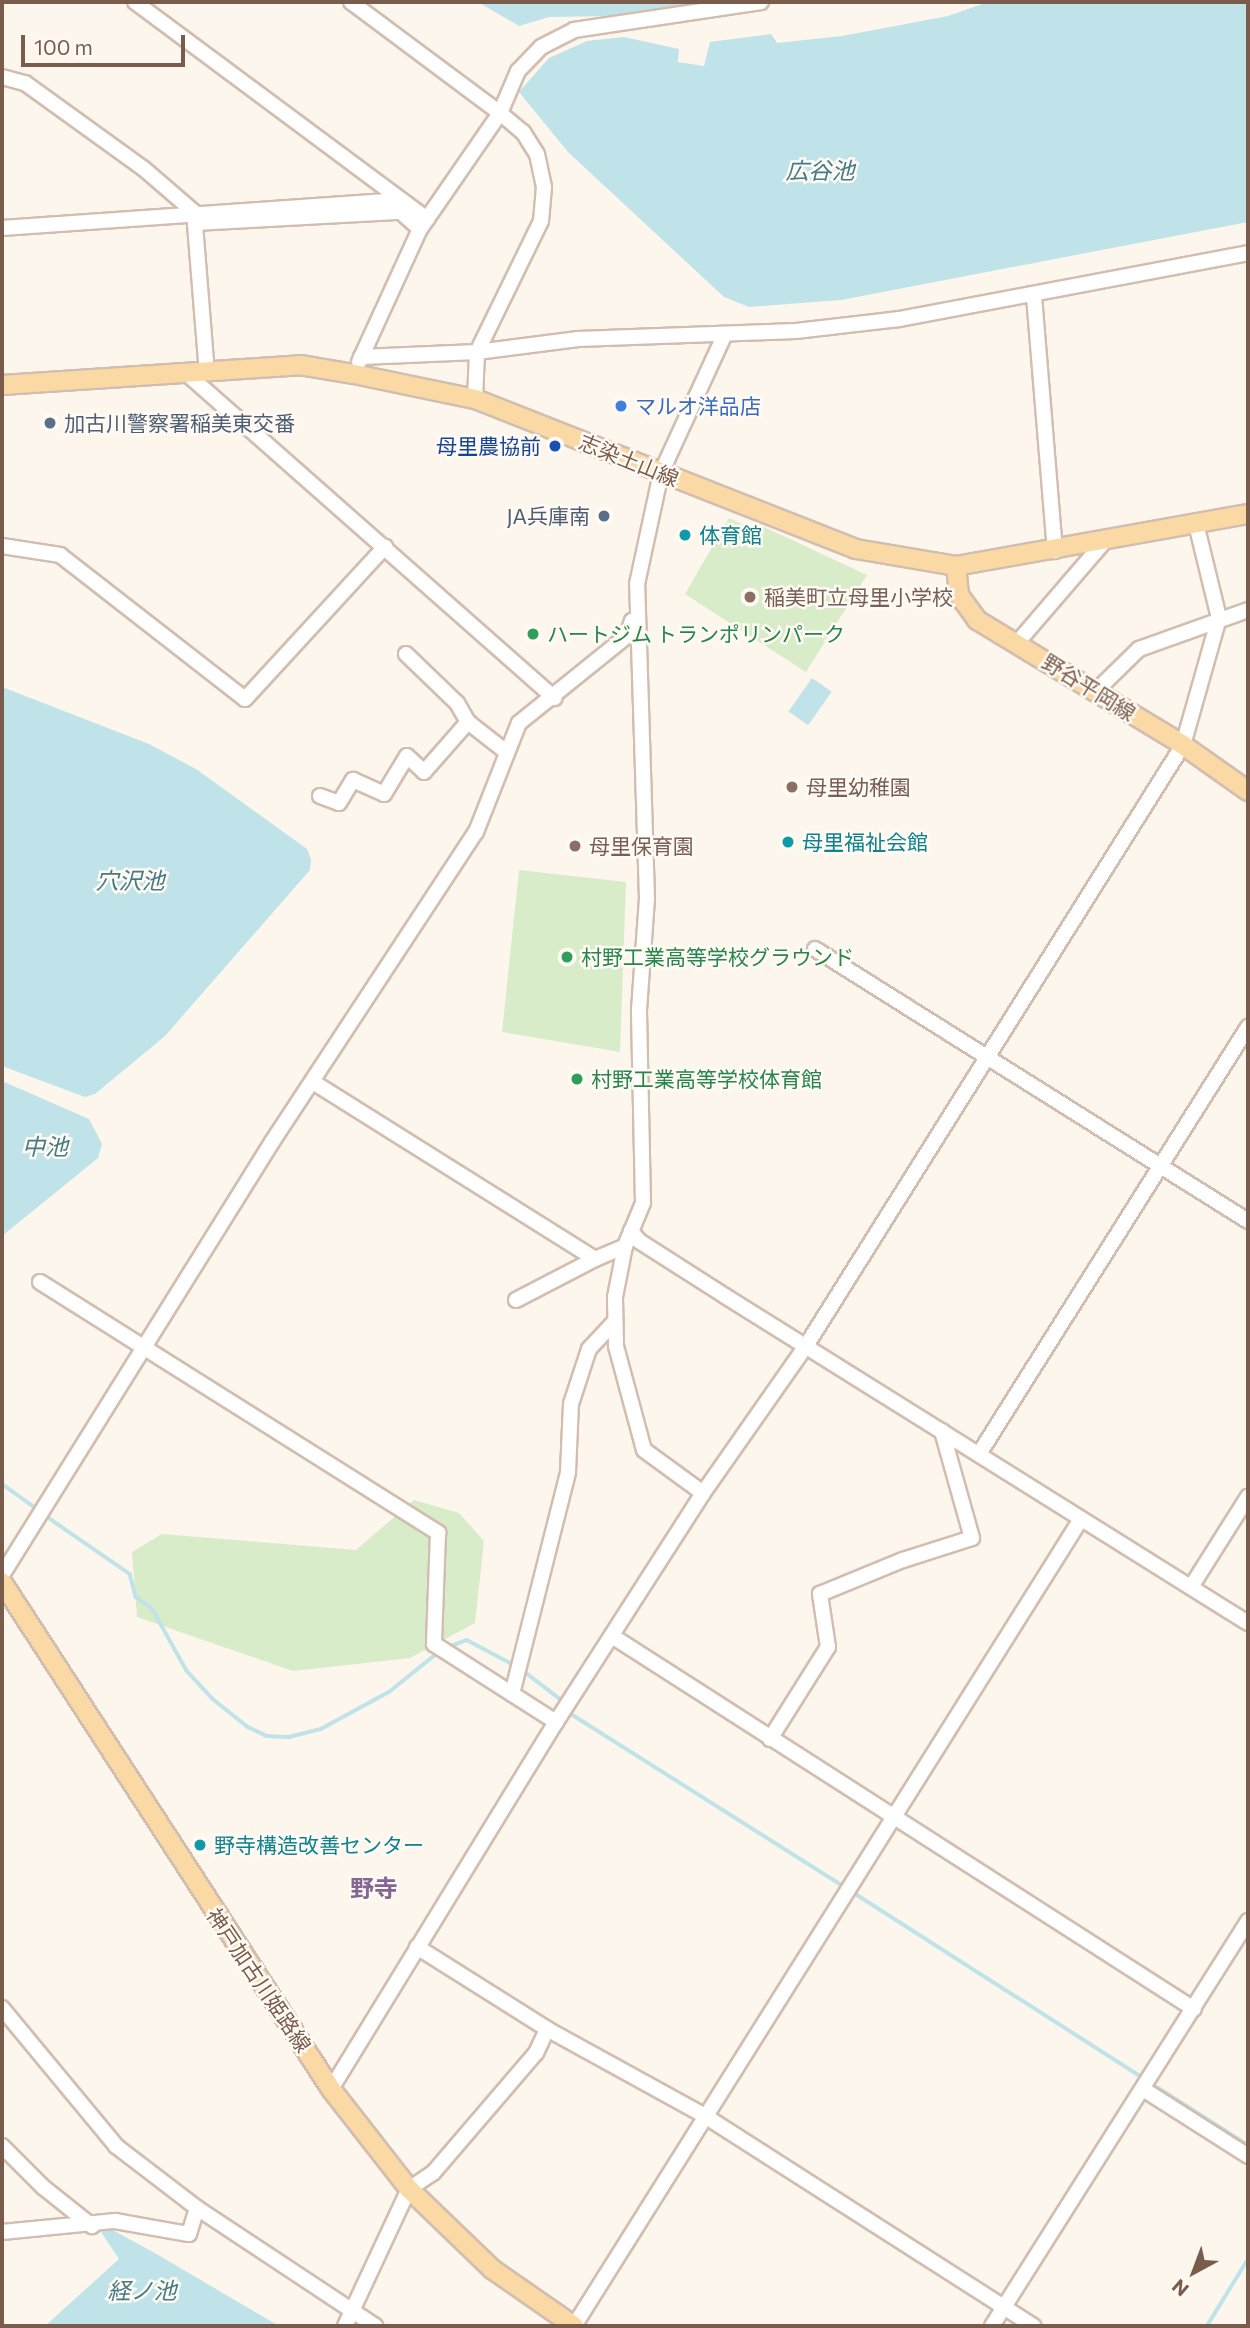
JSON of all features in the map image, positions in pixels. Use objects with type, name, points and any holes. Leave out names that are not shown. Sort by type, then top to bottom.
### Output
[{"type":"main road","name":"志染土山線","points":[[2,385],[300,365],[358,365],[475,398],[856,549],[956,566],[1103,543],[1248,514]]},
{"type":"main road","name":"野谷平岡線","points":[[956,566],[959,596],[967,609],[1248,790]]},
{"type":"main road","name":"神戸加古川姫路線","points":[[2,1582],[331,2089],[409,2189],[492,2269],[574,2326]]},
{"type":"street","points":[[135,2],[401,200],[423,224]]},
{"type":"street","points":[[351,2],[500,113],[523,132],[537,154],[544,187],[541,221],[477,352],[475,398]]},
{"type":"street","points":[[358,365],[423,224],[500,113],[518,71],[554,37],[574,30],[717,6],[761,2]]},
{"type":"street","points":[[2,77],[25,83],[142,168],[194,217],[207,372]]},
{"type":"street","points":[[2,228],[194,217],[401,200]]},
{"type":"street","points":[[194,217],[401,212],[423,224]]},
{"type":"street","points":[[358,365],[578,339],[725,334],[900,319],[1034,296],[1248,253]]},
{"type":"street","points":[[1034,296],[1055,551]]},
{"type":"street","points":[[2,1575],[144,1346],[476,832],[505,751],[519,723],[554,698],[627,636],[635,610],[661,473],[725,334]]},
{"type":"street","points":[[187,374],[554,698]]},
{"type":"street","points":[[331,2089],[556,1722],[703,1493],[806,1346],[1183,746],[1219,618],[1196,523]]},
{"type":"street","points":[[1017,643],[1103,543]]},
{"type":"street","points":[[2,546],[60,555],[245,699],[385,547]]},
{"type":"street","points":[[635,610],[647,898],[639,1010],[643,1203],[625,1246],[615,1297],[616,1346],[644,1450],[703,1493]]},
{"type":"street","points":[[1096,691],[1139,649],[1219,618],[1248,610]]},
{"type":"street","points":[[406,654],[457,703],[468,722],[505,751]]},
{"type":"street","points":[[320,796],[339,803],[353,780],[384,793],[407,756],[424,772],[468,722]]},
{"type":"street","points":[[815,949],[1248,1221]]},
{"type":"street","points":[[979,1454],[1248,1027]]},
{"type":"street","points":[[313,1082],[595,1259]]},
{"type":"street","points":[[631,1231],[639,1241],[1248,1623]]},
{"type":"street","points":[[516,1300],[625,1246]]},
{"type":"street","points":[[40,1282],[438,1532],[433,1644],[556,1722]]},
{"type":"street","points":[[512,1694],[568,1472],[572,1405],[589,1349],[615,1321]]},
{"type":"street","points":[[770,1740],[828,1647],[820,1594],[903,1560],[972,1538],[942,1431]]},
{"type":"street","points":[[1191,1587],[1248,1497]]},
{"type":"street","points":[[574,2326],[1081,1519]]},
{"type":"street","points":[[612,1636],[892,1819],[1194,2009]]},
{"type":"street","points":[[992,2326],[1248,1921]]},
{"type":"street","points":[[417,1947],[548,2029],[705,2116],[1034,2326]]},
{"type":"street","points":[[2,2008],[116,2146],[197,2208],[375,2326]]},
{"type":"street","points":[[345,2326],[354,2312],[409,2189],[433,2173],[536,2053],[548,2029]]},
{"type":"street","points":[[1143,2088],[1248,2156]]},
{"type":"street","points":[[2,2146],[43,2188],[92,2225]]},
{"type":"street","points":[[2,2232],[115,2221],[188,2234],[197,2208]]},
{"type":"green space","points":[[729,518],[759,532],[762,526],[867,575],[806,672],[685,594]]},
{"type":"green space","name":"村野工業高等学校グラウンド","points":[[519,870],[626,882],[620,1052],[502,1032]]},
{"type":"green space","points":[[414,1500],[459,1513],[484,1541],[475,1623],[410,1658],[293,1671],[137,1617],[132,1552],[162,1534],[356,1550]]},
{"type":"water","points":[[478,2],[710,2],[612,16],[549,17],[519,26]]},
{"type":"water","name":"広谷池","points":[[988,2],[1248,2],[1248,222],[841,300],[749,307],[724,297],[568,152],[519,92],[549,58],[587,41],[624,37],[679,49],[678,62],[704,66],[710,42],[771,34],[777,43],[842,36],[948,16]]},
{"type":"water","points":[[812,678],[832,692],[808,725],[788,712]]},
{"type":"water","name":"穴沢池","points":[[2,687],[149,744],[196,769],[307,849],[311,859],[310,870],[165,1036],[95,1094],[85,1097],[2,1066]]},
{"type":"water","name":"中池","points":[[2,1081],[89,1119],[102,1144],[98,1158],[2,1236]]},
{"type":"water","name":"経ノ池","points":[[107,2227],[279,2326],[45,2326],[119,2259],[101,2232]]},
{"type":"waterway","points":[[2,1484],[37,1509]]},
{"type":"waterway","points":[[43,1514],[130,1574],[136,1597],[152,1608],[187,1671],[213,1699],[248,1727],[267,1736],[289,1737],[321,1729],[389,1692],[440,1651]]},
{"type":"waterway","points":[[446,1648],[467,1640],[514,1665]]},
{"type":"waterway","points":[[521,1669],[564,1702]]},
{"type":"waterway","points":[[568,1712],[845,1887]]},
{"type":"waterway","points":[[851,1891],[1139,2075]]},
{"type":"waterway","points":[[1157,2087],[1248,2145]]},
{"type":"waterway","points":[[1207,2326],[1248,2259]]},
{"type":"place","name":"マルオ洋品店","points":[[621,406]]},
{"type":"place","name":"加古川警察署稲美東交番","points":[[50,423]]},
{"type":"place","name":"母里農協前","points":[[555,446]]},
{"type":"place","name":"JA兵庫南","points":[[604,516]]},
{"type":"place","name":"体育館","points":[[685,535]]},
{"type":"place","name":"稲美町立母里小学校","points":[[750,597]]},
{"type":"place","name":"ハートジム トランポリンパーク","points":[[533,634]]},
{"type":"place","name":"母里幼稚園","points":[[792,787]]},
{"type":"place","name":"母里福祉会館","points":[[788,842]]},
{"type":"place","name":"母里保育園","points":[[575,846]]},
{"type":"place","name":"村野工業高等学校グラウンド","points":[[567,957]]},
{"type":"place","name":"村野工業高等学校体育館","points":[[577,1079]]},
{"type":"place","name":"野寺構造改善センター","points":[[200,1845]]},
{"type":"district","name":"野寺","points":[[374,1888]]}]
